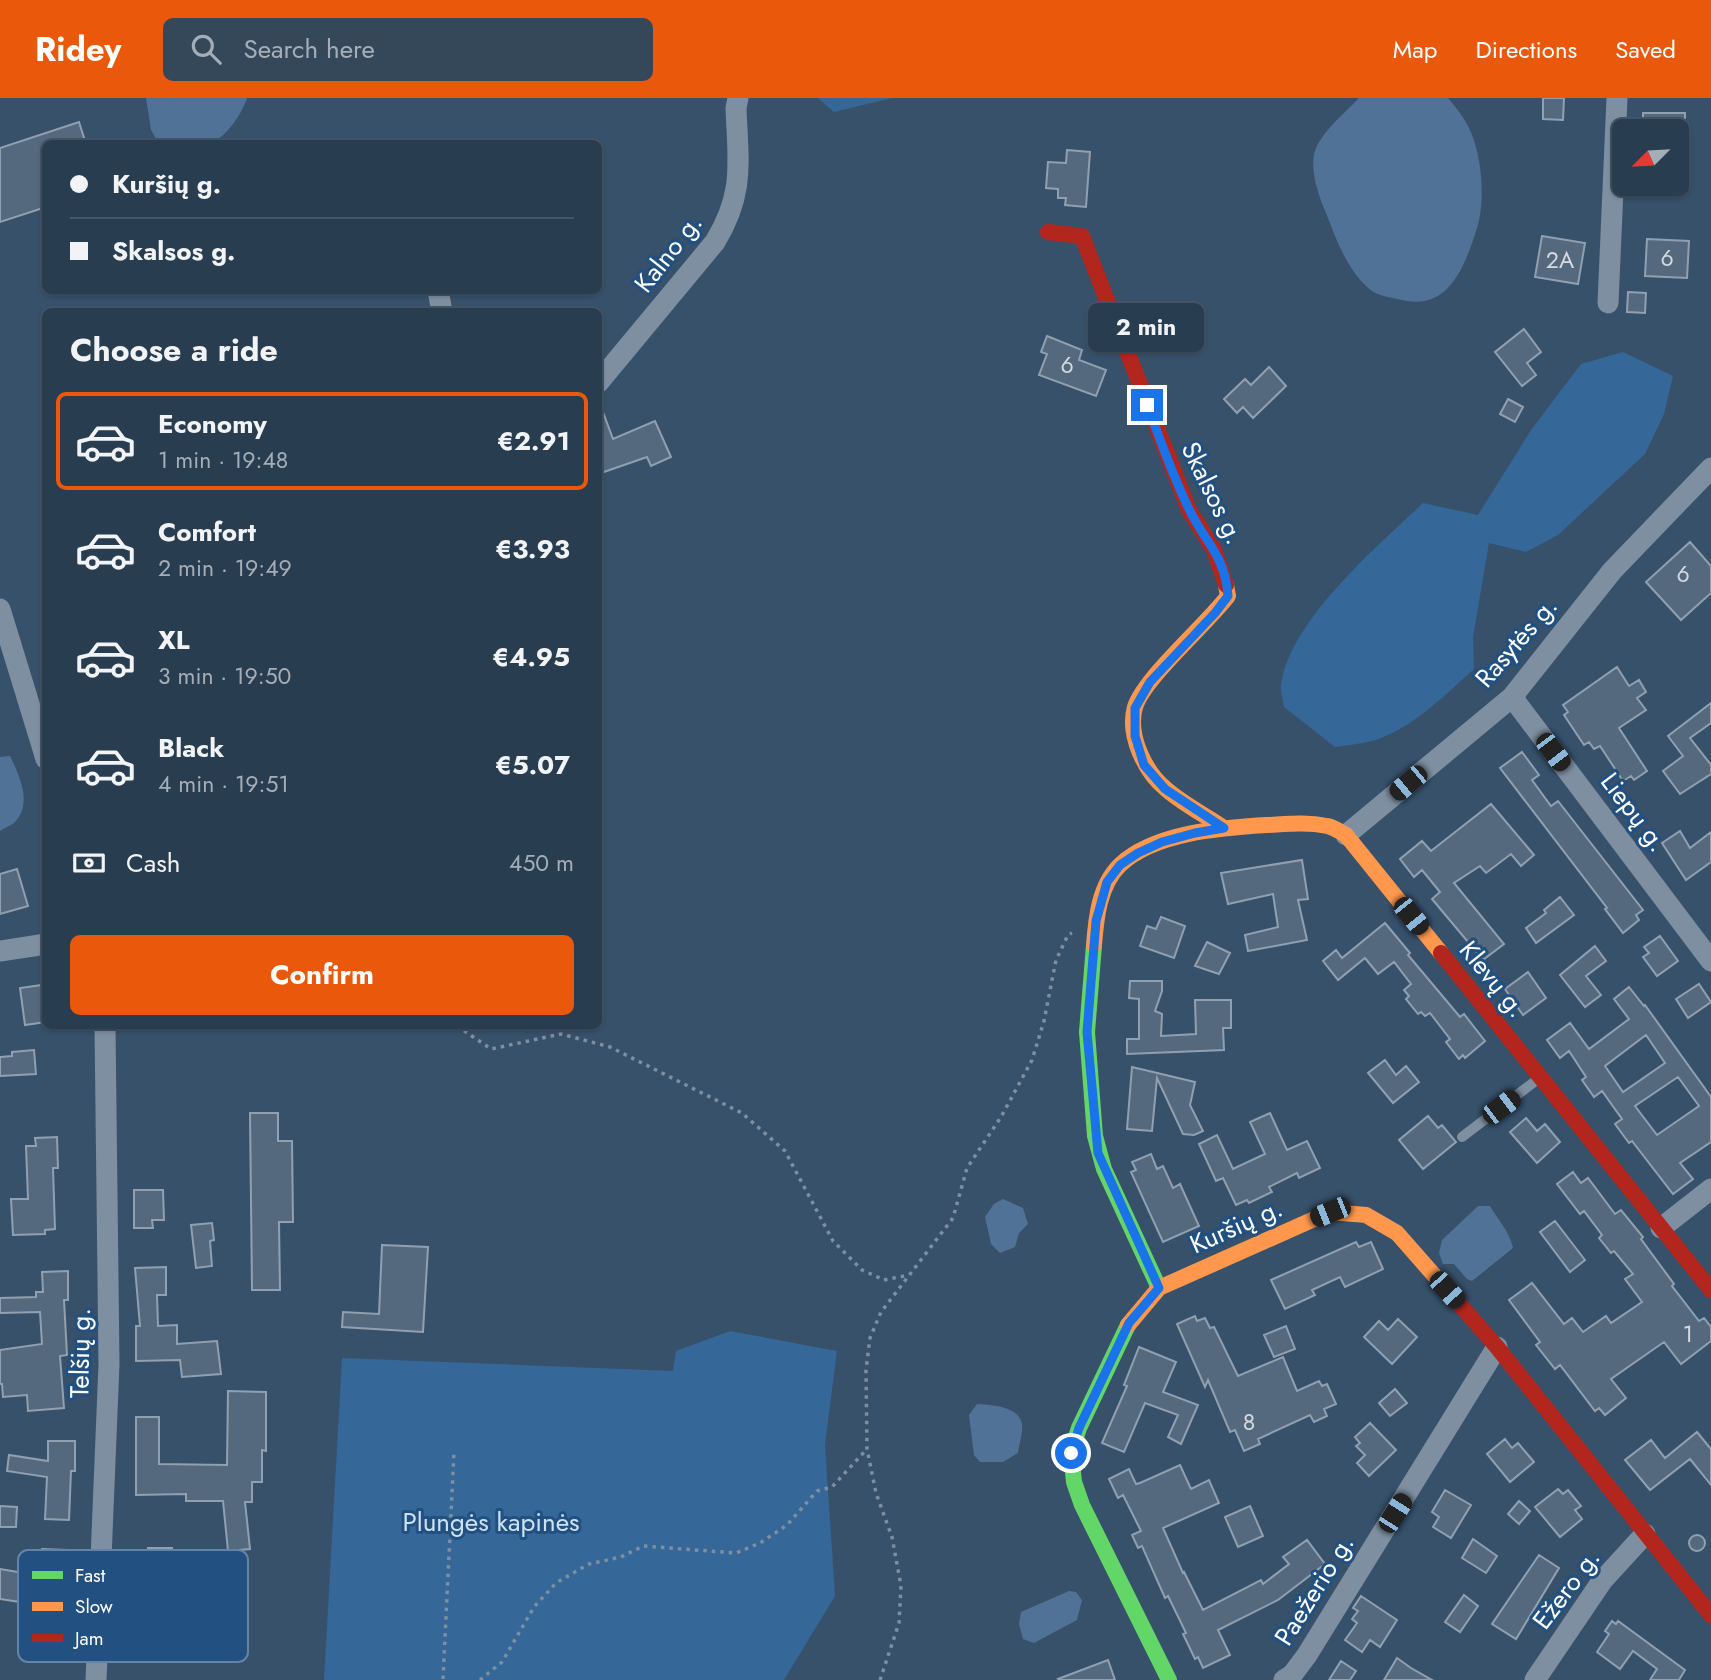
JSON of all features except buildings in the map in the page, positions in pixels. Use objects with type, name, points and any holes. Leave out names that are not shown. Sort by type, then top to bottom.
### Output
[{"type":"street","name":"Kalno g.","points":[[602,378],[715,242],[727,223],[734,204],[738,176],[738,98]]},
{"type":"street","points":[[1608,303],[1617,98]]},
{"type":"street","name":"Skalsos g.","points":[[1048,232],[1082,236],[1189,510],[1226,575],[1228,596],[1150,682],[1135,708],[1135,736],[1144,765],[1165,789],[1224,828]]},
{"type":"street","name":"Rasytės g.","points":[[1346,835],[1512,697],[1612,571],[1711,468]]},
{"type":"street","points":[[0,609],[42,746]]},
{"type":"street","name":"Liepų g.","points":[[1512,697],[1711,961]]},
{"type":"street","points":[[1159,1288],[1098,1153],[1087,1032],[1096,921],[1107,882],[1120,865],[1138,853],[1162,842],[1195,833],[1224,828],[1306,823],[1330,827],[1346,835]]},
{"type":"street","name":"Klevų g.","points":[[1346,835],[1711,1290]]},
{"type":"street","points":[[0,951],[42,945]]},
{"type":"street","name":"Telšių g.","points":[[101,1550],[109,1364],[105,1029]]},
{"type":"street","points":[[1661,1228],[1711,1189]]},
{"type":"street","name":"Kuršių g.","points":[[1169,1680],[1082,1505],[1074,1482],[1071,1453],[1079,1428],[1129,1323],[1159,1288],[1330,1212],[1355,1211],[1377,1218],[1397,1233],[1497,1347],[1711,1615]]},
{"type":"street","name":"Paežerio g.","points":[[1284,1680],[1292,1675],[1307,1655],[1497,1347]]},
{"type":"street","name":"Ežero g.","points":[[1535,1680],[1602,1581],[1645,1534]]},
{"type":"street","name":"Telšių g.","points":[[96,1680],[97,1662]]},
{"type":"lane","points":[[1462,1137],[1541,1077]]},
{"type":"path","points":[[880,1680],[899,1623],[901,1586],[867,1449],[866,1370],[870,1338],[881,1312],[953,1218],[967,1168],[1001,1117],[1032,1060],[1044,1021],[1055,960],[1068,935],[1096,921]]},
{"type":"path","points":[[461,1029],[491,1049],[561,1034],[610,1047],[742,1113],[785,1151],[833,1241],[862,1270],[884,1280],[909,1275]]},
{"type":"path","points":[[480,1680],[502,1662],[534,1607],[556,1583],[589,1564],[621,1557],[643,1546],[736,1553],[760,1543],[787,1525],[817,1491],[832,1487],[867,1449]]},
{"type":"path","points":[[443,1679],[454,1452]]},
{"type":"green space","points":[[818,98],[892,98],[834,112]]},
{"type":"green space","points":[[1623,352],[1673,376],[1664,414],[1645,454],[1558,535],[1526,552],[1489,543],[1473,637],[1474,669],[1414,720],[1386,736],[1367,742],[1335,747],[1284,707],[1281,685],[1288,660],[1301,635],[1338,586],[1423,503],[1478,515],[1531,430],[1581,364]]},
{"type":"green space","name":"Plungės kapinės","points":[[730,1331],[837,1351],[825,1445],[835,1596],[784,1680],[324,1680],[342,1358],[673,1371],[676,1351]]},
{"type":"shaded area","points":[[146,98],[247,98],[237,118],[216,140],[157,140],[151,130]]},
{"type":"shaded area","points":[[1359,98],[1448,98],[1463,117],[1472,135],[1481,176],[1480,217],[1461,270],[1444,292],[1432,299],[1419,302],[1390,298],[1375,293],[1364,284],[1344,255],[1320,199],[1314,174],[1315,151],[1328,129]]},
{"type":"shaded area","points":[[10,756],[23,789],[23,806],[15,822],[0,831],[0,757]]},
{"type":"shaded area","points":[[1003,1199],[1023,1208],[1028,1224],[1019,1233],[1015,1247],[1000,1253],[991,1244],[985,1217],[994,1204]]},
{"type":"shaded area","points":[[1478,1206],[1490,1206],[1507,1231],[1513,1248],[1472,1281],[1454,1264],[1443,1264],[1439,1253],[1442,1240]]},
{"type":"shaded area","points":[[977,1404],[1004,1408],[1016,1413],[1022,1424],[1018,1453],[1003,1462],[980,1462],[974,1455],[969,1415]]},
{"type":"shaded area","points":[[1069,1591],[1076,1592],[1082,1600],[1077,1620],[1034,1643],[1023,1639],[1019,1624],[1021,1612]]},
{"type":"traffic: fast","points":[[1094,945],[1087,1032],[1095,1136],[1104,1169],[1159,1288]]},
{"type":"traffic: fast","points":[[1128,1325],[1079,1428],[1071,1453],[1074,1482],[1082,1505],[1169,1680]]},
{"type":"traffic: slow","points":[[1224,828],[1180,800],[1158,782],[1140,752],[1133,718],[1135,707],[1151,681],[1228,596],[1226,585]]},
{"type":"traffic: slow","points":[[1094,945],[1098,914],[1107,882],[1120,865],[1135,854],[1151,845],[1210,830],[1305,824],[1330,827],[1346,835],[1441,953]]},
{"type":"traffic: slow","points":[[1128,1325],[1159,1288],[1330,1212],[1366,1215],[1397,1233],[1440,1282]]},
{"type":"traffic: jam","points":[[1048,232],[1082,236],[1189,510],[1214,550],[1226,585]]},
{"type":"traffic: jam","points":[[1441,953],[1711,1290]]},
{"type":"traffic: jam","points":[[1440,1282],[1497,1347],[1711,1615]]},
{"type":"route","points":[[1071,1453],[1079,1428],[1129,1323],[1159,1288],[1098,1153],[1087,1032],[1096,921],[1107,882],[1120,865],[1162,842],[1224,828],[1165,789],[1144,765],[1135,736],[1135,708],[1150,682],[1228,596],[1226,575],[1189,510],[1147,405]]}]
